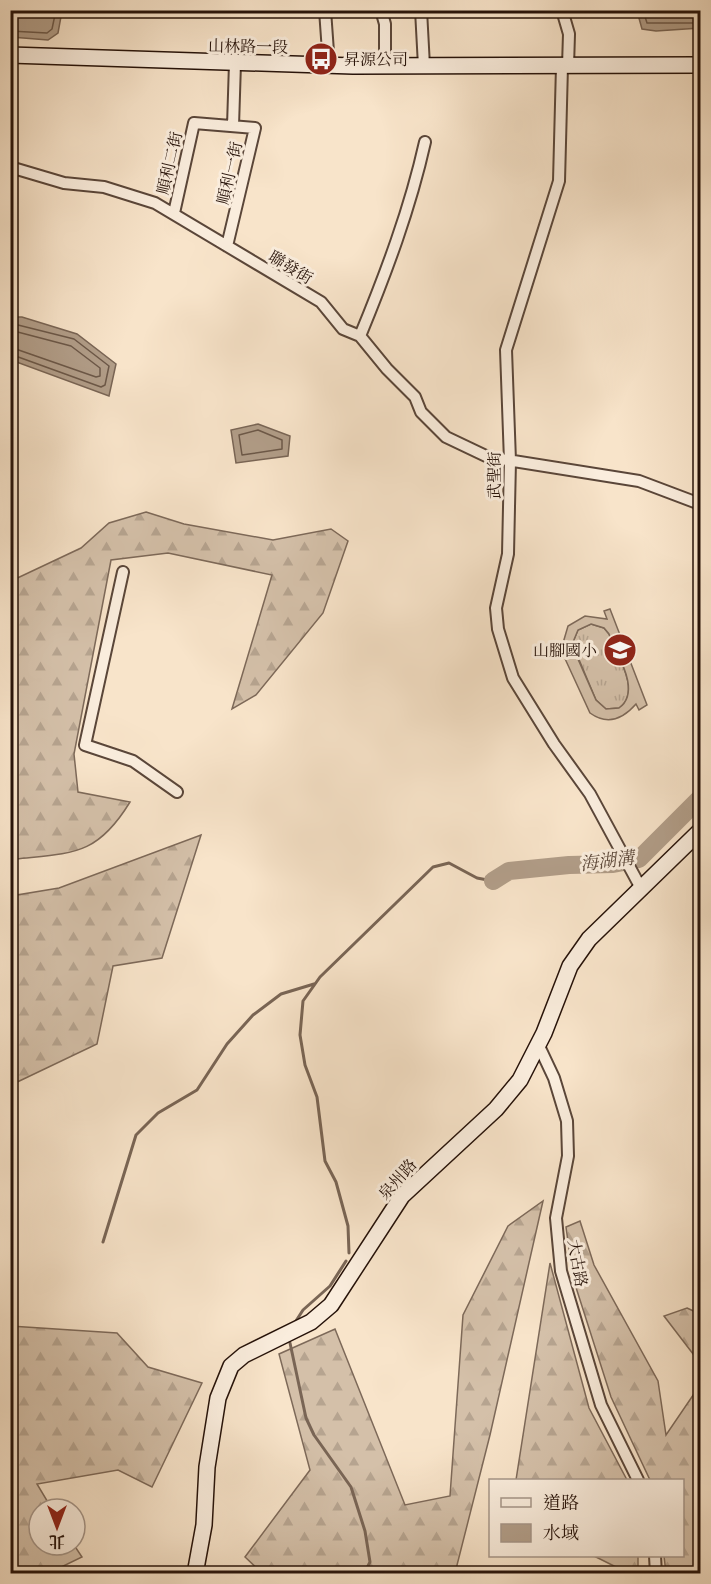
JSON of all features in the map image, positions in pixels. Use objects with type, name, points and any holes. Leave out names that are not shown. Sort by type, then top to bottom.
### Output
[{"type":"street","points":[[325,10],[329,66]]},
{"type":"street","points":[[381,10],[385,24],[385,66]]},
{"type":"street","points":[[421,10],[424,66]]},
{"type":"street","name":"武聖街","points":[[562,10],[569,34],[565,66],[559,182],[506,350],[510,460],[508,554],[495,608],[498,629],[513,678],[527,703],[590,794],[642,890]]},
{"type":"street","name":"山林路一段","points":[[10,56],[329,66],[700,65]]},
{"type":"street","points":[[233,126],[235,63]]},
{"type":"street","name":"順利二街","points":[[174,213],[194,123],[233,126]]},
{"type":"street","name":"順利一街","points":[[227,246],[255,128],[233,126]]},
{"type":"street","points":[[360,336],[391,259],[415,188],[425,142]]},
{"type":"street","name":"聯發街","points":[[10,166],[63,183],[104,187],[155,203],[321,302],[343,329],[360,336],[415,398],[421,412],[446,437],[488,457],[639,481],[700,504]]},
{"type":"street","points":[[123,572],[85,745],[133,761],[177,792]]},
{"type":"street","name":"泉州路","points":[[195,1574],[204,1525],[207,1467],[216,1408],[223,1381],[231,1366],[243,1355],[311,1322],[331,1305],[402,1196],[496,1108],[520,1080],[576,956],[589,939],[642,890],[700,831]]},
{"type":"street","name":"大古路","points":[[538,1044],[554,1078],[567,1121],[568,1156],[556,1218],[561,1271],[601,1406],[638,1479]]},
{"type":"street","points":[[655,1557],[656,1574]]},
{"type":"green space","points":[[146,512],[184,524],[273,540],[331,529],[348,541],[323,613],[256,695],[232,709],[272,575],[168,553],[111,560],[74,754],[78,792],[130,802],[106,833],[82,848],[68,853],[16,859],[10,853],[11,581],[81,548],[109,523]]},
{"type":"green space","points":[[610,609],[647,705],[639,710],[636,704],[626,714],[609,720],[590,713],[561,650],[568,626],[585,616],[607,619],[604,611]],"holes":[[[591,624],[604,628],[626,672],[628,692],[626,701],[619,708],[606,709],[596,700],[574,650],[573,642],[578,630]]]},
{"type":"green space","points":[[591,624],[604,628],[609,634],[626,673],[628,693],[626,701],[619,708],[606,709],[596,700],[575,650],[573,642],[578,630]]},
{"type":"green space","points":[[201,835],[162,958],[113,966],[97,1044],[11,1085],[11,896],[59,888]]},
{"type":"green space","points":[[543,1201],[490,1435],[455,1573],[262,1573],[245,1557],[310,1470],[279,1354],[335,1329],[405,1505],[450,1496],[463,1315],[508,1226]]},
{"type":"green space","points":[[580,1221],[594,1265],[658,1381],[666,1435],[700,1385],[700,1573],[666,1573],[664,1557],[684,1557],[684,1479],[650,1479],[611,1397],[573,1278],[566,1227]]},
{"type":"green space","points":[[550,1263],[589,1408],[626,1479],[516,1479]]},
{"type":"green space","points":[[687,1308],[700,1314],[700,1363],[664,1316]]},
{"type":"green space","points":[[10,1326],[117,1333],[148,1367],[202,1383],[152,1487],[118,1470],[37,1484],[45,1497],[27,1497],[27,1557],[82,1557],[49,1573],[11,1573]]},
{"type":"green space","points":[[596,1557],[638,1557],[638,1573],[628,1573]]},
{"type":"water","points":[[10,11],[62,11],[58,33],[48,40],[11,37]]},
{"type":"water","points":[[637,11],[700,11],[700,28],[656,31],[642,29]]},
{"type":"water","points":[[10,317],[22,317],[77,334],[116,364],[109,396],[11,360]]},
{"type":"water","points":[[258,424],[290,436],[288,456],[236,463],[231,430]]},
{"type":"waterway","name":"海湖溝","points":[[493,881],[509,871],[569,865],[613,864],[639,859],[700,798]]},
{"type":"waterway","points":[[349,1253],[348,1226],[336,1182],[325,1161],[317,1097],[305,1065],[300,1035],[303,1001],[320,977],[433,867],[449,863],[477,878],[493,881]]},
{"type":"waterway","points":[[103,1242],[136,1135],[158,1113],[197,1090],[227,1044],[253,1015],[281,994],[314,984]]},
{"type":"waterway","points":[[294,1324],[303,1310],[330,1286],[346,1261]]},
{"type":"waterway","points":[[290,1343],[306,1418],[314,1435],[351,1487],[365,1531],[370,1562],[364,1574]]},
{"type":"place","name":"昇源公司","points":[[321,59]]},
{"type":"place","name":"山腳國小","points":[[620,650]]}]
